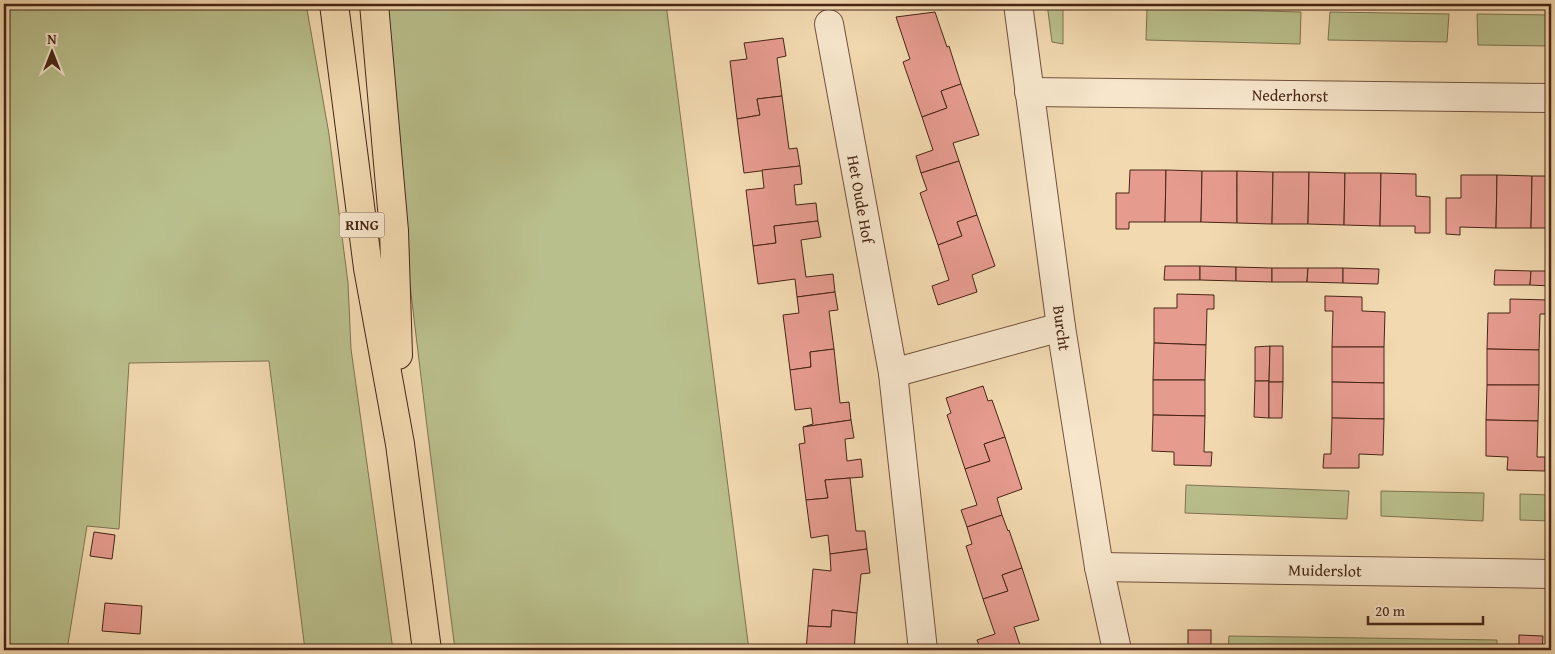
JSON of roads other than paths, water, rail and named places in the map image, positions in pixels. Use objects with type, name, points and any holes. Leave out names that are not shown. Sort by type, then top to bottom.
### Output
[{"type":"main road","name":"RING","points":[[334,4],[368,268],[400,444],[427,650]]},
{"type":"main road","name":"RING","points":[[374,4],[394,231],[400,444]]},
{"type":"street","name":"Burcht","points":[[1018,4],[1061,327],[1099,567],[1117,650]]},
{"type":"street","name":"Het Oude Hof","points":[[829,24],[892,373],[923,650]]},
{"type":"street","name":"Nederhorst","points":[[1029,92],[1551,98]]},
{"type":"street","points":[[892,373],[1061,327]]},
{"type":"street","name":"Muiderslot","points":[[1099,567],[1551,574]]}]
